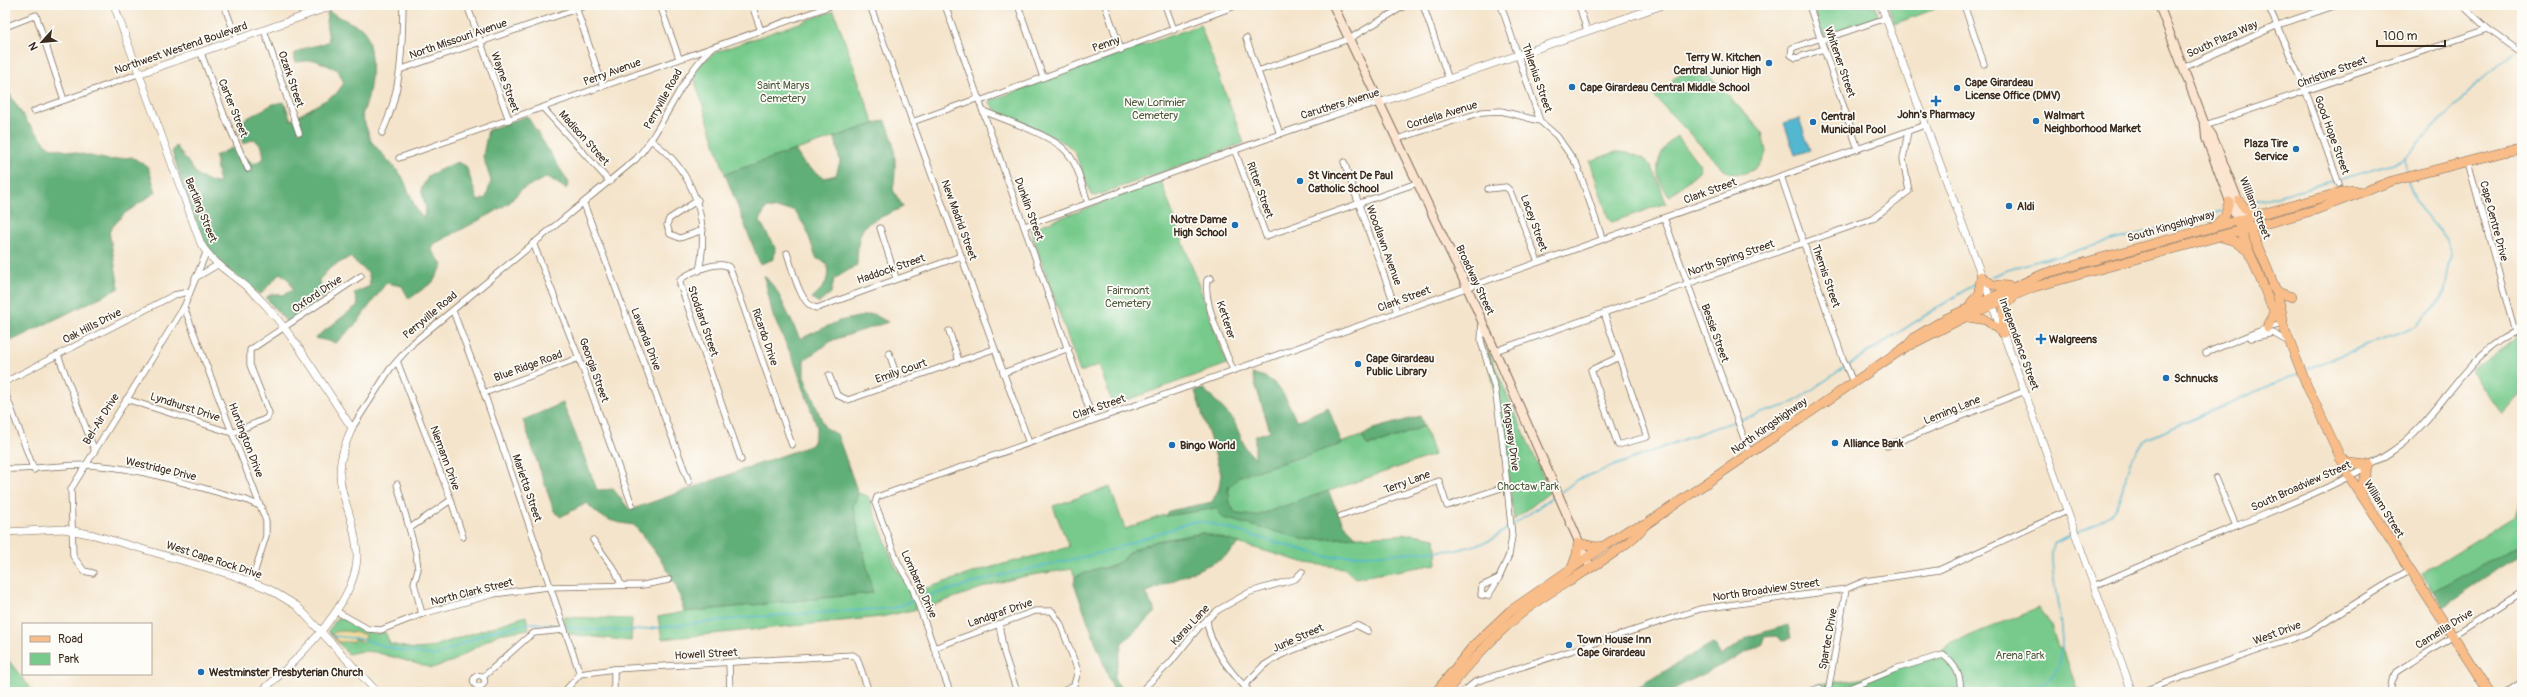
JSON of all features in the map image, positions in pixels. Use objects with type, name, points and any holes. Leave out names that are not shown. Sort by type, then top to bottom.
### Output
[{"type":"main road","name":"Broadway Street","points":[[1333,5],[1467,288],[1588,563]]},
{"type":"main road","name":"William Street","points":[[2159,5],[2205,125],[2212,136],[2245,229],[2248,251],[2274,311],[2283,326],[2307,386],[2340,458],[2349,476],[2489,692]]},
{"type":"main road","name":"South Kingshighway","points":[[2508,151],[2522,143]]},
{"type":"main road","name":"South Kingshighway","points":[[2016,289],[2266,224],[2354,198],[2362,192],[2392,181],[2508,151],[2522,150]]},
{"type":"main road","points":[[2334,204],[2340,198],[2341,188]]},
{"type":"main road","name":"South Kingshighway","points":[[1991,301],[2043,274],[2333,194],[2341,188],[2362,192]]},
{"type":"main road","points":[[2215,226],[2225,216],[2234,201],[2259,214]]},
{"type":"main road","points":[[2256,244],[2257,234],[2266,224]]},
{"type":"main road","name":"William Street","points":[[2245,229],[2256,244],[2273,287],[2283,315],[2283,326]]},
{"type":"main road","points":[[2217,236],[2235,240],[2248,251]]},
{"type":"main road","points":[[1981,276],[1993,285],[2016,289],[2004,305],[2003,333]]},
{"type":"main road","points":[[1981,276],[1980,293],[1966,313],[1986,320],[2003,333]]},
{"type":"main road","points":[[2273,287],[2280,293],[2292,297],[2283,315]]},
{"type":"main road","name":"North Kingshighway","points":[[1446,692],[1503,627],[1588,563],[1634,538],[1645,525],[1750,455],[1907,346],[1966,313],[1991,301]]},
{"type":"main road","points":[[2268,328],[2274,311]]},
{"type":"main road","points":[[2340,458],[2348,463],[2370,465],[2362,485],[2362,496]]},
{"type":"main road","name":"North Kingshighway","points":[[1436,692],[1474,645],[1498,621],[1572,568],[1588,563],[1604,546],[1630,529],[1645,525]]},
{"type":"main road","points":[[1572,568],[1577,554],[1578,542],[1596,547],[1604,546]]},
{"type":"street","name":"Bertling Street","points":[[114,5],[196,234],[206,253],[257,296],[284,328],[352,428]]},
{"type":"street","points":[[224,5],[237,40]]},
{"type":"street","name":"Northwest Westend Boulevard","points":[[34,111],[237,40],[321,7],[335,5]]},
{"type":"street","points":[[382,133],[391,114],[402,69],[403,5]]},
{"type":"street","name":"Wayne Street","points":[[466,5],[509,120]]},
{"type":"street","name":"North Missouri Avenue","points":[[402,69],[576,7],[588,5]]},
{"type":"street","points":[[660,5],[679,58]]},
{"type":"street","points":[[752,5],[762,31]]},
{"type":"street","name":"Perry Avenue","points":[[399,158],[543,108],[679,58],[710,50],[833,5]]},
{"type":"street","name":"New Madrid Street","points":[[870,5],[1029,442]]},
{"type":"street","name":"Dunklin Street","points":[[945,5],[1069,348],[1093,420]]},
{"type":"street","points":[[1018,5],[1043,77]]},
{"type":"street","points":[[1105,5],[1121,50]]},
{"type":"street","points":[[1165,5],[1174,30]]},
{"type":"street","name":"Penny","points":[[912,122],[1121,50],[1236,5]]},
{"type":"street","points":[[1258,71],[1349,39],[1406,5]]},
{"type":"street","points":[[1423,5],[1449,80]]},
{"type":"street","name":"Thilenius Street","points":[[1501,5],[1540,121],[1562,142],[1577,165],[1602,238]]},
{"type":"street","points":[[1579,5],[1587,31]]},
{"type":"street","name":"Whitener Street","points":[[1809,5],[1858,149]]},
{"type":"street","name":"Independence Street","points":[[1881,5],[2003,333],[2132,692]]},
{"type":"street","points":[[1964,5],[1984,64]]},
{"type":"street","name":"Good Hope Street","points":[[2268,5],[2306,92],[2341,188]]},
{"type":"street","name":"South Plaza Way","points":[[2183,68],[2278,25],[2337,5]]},
{"type":"street","points":[[2462,5],[2488,29],[2522,53]]},
{"type":"street","name":"Caruthers Avenue","points":[[1025,226],[1280,134],[1449,80],[1659,6]]},
{"type":"street","points":[[576,7],[602,86]]},
{"type":"street","points":[[5,27],[36,15],[64,100]]},
{"type":"street","points":[[1824,49],[1796,58],[1791,55],[1792,48],[1886,18]]},
{"type":"street","name":"Christine Street","points":[[2205,125],[2488,29]]},
{"type":"street","name":"Ozark Street","points":[[264,30],[299,133]]},
{"type":"street","points":[[1246,38],[1280,134]]},
{"type":"street","name":"Perryville Road","points":[[261,692],[282,673],[322,631],[336,611],[350,585],[357,561],[356,544],[340,490],[338,471],[344,446],[352,428],[397,361],[414,342],[533,243],[584,204],[636,159],[652,141],[695,64],[710,50]]},
{"type":"street","name":"Carter Street","points":[[201,53],[224,115],[248,169]]},
{"type":"street","name":"Madison Street","points":[[543,108],[610,182]]},
{"type":"street","points":[[983,110],[1052,141],[1064,149],[1073,161],[1088,203]]},
{"type":"street","name":"Cordelia Avenue","points":[[1397,139],[1482,112],[1501,111],[1540,121]]},
{"type":"street","name":"Clark Street","points":[[890,492],[1925,124]]},
{"type":"street","name":"North Spring Street","points":[[1495,351],[1872,219],[1908,191],[1903,159],[1908,131]]},
{"type":"street","name":"Stoddard Street","points":[[652,141],[680,169],[698,200],[703,230],[703,251],[699,271],[683,277],[680,284],[741,460]]},
{"type":"street","name":"Ritter Street","points":[[1235,151],[1266,236],[1358,202]]},
{"type":"street","name":"Woodlawn Avenue","points":[[1344,162],[1397,312]]},
{"type":"street","name":"Cape Centre Drive","points":[[2468,162],[2514,332]]},
{"type":"street","name":"Themis Street","points":[[1781,176],[1843,359],[1854,382]]},
{"type":"street","points":[[1358,202],[1417,183]]},
{"type":"street","name":"Lacey Street","points":[[1488,189],[1506,187],[1510,191],[1538,262]]},
{"type":"street","points":[[698,200],[669,219],[667,225],[670,234],[680,238],[703,230]]},
{"type":"street","name":"Lawanda Drive","points":[[584,204],[689,482]]},
{"type":"street","name":"Bessie Street","points":[[1664,218],[1686,284],[1750,455]]},
{"type":"street","points":[[880,228],[896,278]]},
{"type":"street","name":"Georgia Street","points":[[533,243],[580,358],[632,505]]},
{"type":"street","name":"Haddock Street","points":[[787,252],[803,299],[813,308],[961,256]]},
{"type":"street","name":"Bel-Air Drive","points":[[93,573],[84,571],[73,556],[71,531],[71,489],[184,307],[206,253]]},
{"type":"street","points":[[195,278],[219,264]]},
{"type":"street","name":"Ricardo Drive","points":[[699,271],[721,264],[729,267],[792,445]]},
{"type":"street","name":"Oxford Drive","points":[[284,328],[361,276]]},
{"type":"street","name":"Ketterer","points":[[1211,278],[1207,280],[1206,286],[1233,370]]},
{"type":"street","name":"Oak Hills Drive","points":[[5,382],[174,295],[189,292]]},
{"type":"street","name":"Huntington Drive","points":[[184,307],[262,507],[266,536],[251,583]]},
{"type":"street","name":"Marietta Street","points":[[453,311],[484,392],[548,587],[580,674]]},
{"type":"street","points":[[1604,313],[1647,437],[1618,445],[1591,370],[1619,357]]},
{"type":"street","name":"Kingsway Drive","points":[[1482,323],[1481,341],[1495,389],[1512,536],[1509,555],[1499,578]]},
{"type":"street","points":[[2206,353],[2247,338],[2274,325],[2283,326]]},
{"type":"street","points":[[232,433],[267,418],[269,413],[248,357],[250,350],[255,345],[284,328]]},
{"type":"street","name":"South Broadview Street","points":[[2094,586],[2236,526],[2349,476],[2370,465],[2403,443],[2477,360],[2514,332],[2522,329]]},
{"type":"street","points":[[949,331],[959,361]]},
{"type":"street","points":[[2247,338],[2273,333],[2289,342]]},
{"type":"street","points":[[1003,373],[1069,348]]},
{"type":"street","name":"Emily Court","points":[[829,375],[837,395],[844,400],[994,349]]},
{"type":"street","points":[[889,353],[899,382]]},
{"type":"street","points":[[58,355],[94,450]]},
{"type":"street","name":"Blue Ridge Road","points":[[484,392],[580,358]]},
{"type":"street","name":"Niemann Drive","points":[[397,361],[451,500],[410,528]]},
{"type":"street","name":"Leming Lane","points":[[1887,446],[2024,391]]},
{"type":"street","points":[[5,392],[34,470]]},
{"type":"street","name":"Lyndhurst Drive","points":[[126,399],[232,433]]},
{"type":"street","name":"Westridge Drive","points":[[5,469],[34,470],[85,465],[137,471],[246,500],[262,507]]},
{"type":"street","points":[[2216,478],[2236,526]]},
{"type":"street","name":"Terry Lane","points":[[1341,516],[1439,481],[1447,506],[1507,486]]},
{"type":"street","points":[[397,484],[418,561],[414,583],[415,592],[422,614]]},
{"type":"street","name":"Lombardo Drive","points":[[890,492],[877,497],[876,503],[898,563],[915,597],[950,692]]},
{"type":"street","points":[[451,500],[463,537]]},
{"type":"street","name":"North Broadview Street","points":[[1465,690],[1482,680],[1700,609],[1846,588],[1865,581],[1939,570],[2067,511]]},
{"type":"street","name":"West Cape Rock Drive","points":[[5,532],[71,531],[102,538],[251,583],[285,598],[297,606],[322,631],[377,692]]},
{"type":"street","points":[[593,540],[616,572],[621,585]]},
{"type":"street","name":"West Drive","points":[[2140,692],[2308,633],[2409,570]]},
{"type":"street","name":"Karau Lane","points":[[1145,687],[1207,619],[1218,610],[1250,592],[1295,579],[1302,572]]},
{"type":"street","name":"North Clark Street","points":[[336,611],[368,629],[374,630],[422,614],[494,594],[548,587],[651,584],[669,580]]},
{"type":"street","name":"Spartec Drive","points":[[1828,692],[1846,588]]},
{"type":"street","name":"Camellia Drive","points":[[2390,692],[2392,681],[2397,672],[2452,635],[2522,592]]},
{"type":"street","name":"Landgraf Drive","points":[[934,648],[1041,610],[1052,611],[1056,614],[1078,671],[1074,685],[1062,692]]},
{"type":"street","points":[[1207,619],[1210,634],[1229,667],[1250,692]]},
{"type":"street","points":[[999,624],[1004,653],[1017,692]]},
{"type":"street","name":"Jurie Street","points":[[1244,686],[1263,666],[1288,652],[1356,625],[1368,631]]},
{"type":"street","points":[[483,677],[528,637],[534,634],[563,630]]},
{"type":"street","points":[[1194,634],[1210,634]]},
{"type":"street","name":"Howell Street","points":[[580,674],[614,669],[729,664],[853,655],[857,658],[869,692]]},
{"type":"street","points":[[1840,692],[1898,668],[1943,655],[1953,662],[1958,672],[1960,692]]},
{"type":"street","points":[[729,664],[730,692]]},
{"type":"street","points":[[614,669],[614,692]]},
{"type":"street","points":[[564,692],[580,674]]},
{"type":"street","points":[[2507,692],[2522,682]]},
{"type":"street","points":[[1807,692],[1820,688],[1823,692]]},
{"type":"green space","points":[[1812,5],[1876,5],[1878,17],[1823,36]]},
{"type":"green space","points":[[1888,5],[1933,5],[1935,9],[1894,24]]},
{"type":"green space","points":[[328,11],[365,30],[370,51],[371,73],[369,95],[362,115],[371,141],[402,176],[417,211],[423,218],[426,209],[421,189],[429,175],[457,162],[466,166],[478,201],[486,198],[491,181],[483,156],[488,130],[527,116],[569,183],[566,189],[548,177],[522,189],[509,203],[491,214],[432,245],[432,251],[443,265],[433,282],[409,299],[402,286],[386,283],[356,324],[336,343],[315,338],[358,305],[354,293],[370,286],[369,274],[350,257],[330,268],[319,280],[324,296],[289,325],[266,298],[271,294],[283,295],[293,290],[289,280],[280,273],[260,295],[219,262],[211,252],[197,225],[172,152],[176,146],[199,177],[219,184],[215,156],[232,148],[254,164],[264,158],[262,147],[254,139],[243,144],[240,131],[242,121],[273,104],[284,102],[291,120],[336,94],[344,83],[338,70],[315,60],[296,62],[293,55],[307,47],[319,45],[329,41],[326,21]]},
{"type":"green space","name":"Saint Marys Cemetery","points":[[834,11],[874,124],[725,174],[693,75],[702,63],[716,52]]},
{"type":"green space","name":"New Lorimier Cemetery","points":[[1200,25],[1244,143],[1095,196],[1091,195],[1075,152],[1065,143],[995,110],[989,101]]},
{"type":"green space","points":[[1690,70],[1697,70],[1710,76],[1762,132],[1766,152],[1759,164],[1750,172],[1737,174],[1724,170],[1653,95],[1658,91],[1665,96],[1673,79]]},
{"type":"green space","points":[[5,87],[28,123],[49,147],[109,160],[132,157],[148,167],[156,192],[124,214],[109,231],[119,288],[5,344]]},
{"type":"green space","points":[[885,120],[889,128],[895,154],[893,190],[903,207],[872,221],[866,226],[859,239],[857,265],[834,279],[831,293],[819,303],[812,298],[826,283],[827,263],[816,258],[806,228],[794,210],[766,208],[760,221],[775,248],[774,259],[760,264],[725,174],[795,150],[804,164],[824,178],[836,175],[840,162],[835,137]]},
{"type":"green space","points":[[1677,136],[1700,165],[1699,171],[1670,196],[1660,180],[1658,164],[1664,149]]},
{"type":"green space","points":[[1616,152],[1638,156],[1651,167],[1659,183],[1666,203],[1612,222],[1609,220],[1590,161]]},
{"type":"green space","name":"Fairmont Cemetery","points":[[1161,181],[1227,364],[1113,405],[1099,365],[1080,372],[1030,229]]},
{"type":"green space","points":[[764,275],[777,291],[800,339],[839,321],[873,314],[888,322],[833,340],[804,360],[804,377],[825,428],[837,434],[858,493],[853,507],[873,593],[684,612],[677,588],[671,576],[634,525],[619,523],[603,517],[592,509],[587,503],[560,517],[554,511],[523,420],[563,403],[597,490],[613,489],[630,510],[812,445],[817,427],[794,361],[773,316]]},
{"type":"green space","points":[[2522,334],[2522,394],[2514,400],[2502,414],[2471,370]]},
{"type":"green space","name":"Choctaw Park","points":[[1486,347],[1550,492],[1514,520],[1501,424]]},
{"type":"green space","points":[[1252,374],[1268,379],[1275,384],[1285,396],[1296,420],[1302,419],[1328,407],[1342,444],[1240,476],[1228,488],[1230,504],[1236,514],[1256,516],[1328,491],[1343,523],[1357,537],[1307,540],[1223,518],[1216,508],[1166,516],[1169,511],[1212,502],[1219,488],[1221,474],[1195,391],[1204,389],[1233,419],[1246,449],[1255,458],[1255,436],[1270,431]]},
{"type":"green space","points":[[1420,416],[1424,426],[1382,443],[1367,445],[1362,436],[1374,429]]},
{"type":"green space","points":[[1424,426],[1434,455],[1256,516],[1236,514],[1230,504],[1228,488],[1240,476],[1362,436],[1367,445],[1382,443]]},
{"type":"green space","points":[[1110,487],[1125,529],[1162,516],[1216,508],[1307,540],[1413,534],[1435,538],[1437,564],[1355,578],[1344,568],[1306,563],[1203,533],[1157,541],[1132,550],[1123,560],[1108,568],[1098,568],[1075,577],[1072,569],[1025,576],[990,585],[925,608],[918,591],[981,570],[1069,547],[1053,506]]},
{"type":"green space","points":[[858,493],[868,496],[894,564],[909,587],[917,609],[881,617],[662,639],[658,617],[684,612],[872,593],[853,507]]},
{"type":"green space","points":[[2522,495],[2522,544],[2433,592],[2422,573],[2515,516]]},
{"type":"green space","points":[[1203,533],[1240,543],[1222,559],[1145,593],[1156,612],[1122,643],[1114,679],[1124,692],[1114,692],[1074,584],[1075,577],[1098,568],[1108,568],[1123,560],[1132,550],[1157,541]]},
{"type":"green space","points":[[2522,544],[2522,554],[2443,606],[2433,592]]},
{"type":"green space","name":"Arena Park","points":[[2039,607],[2051,625],[2058,648],[2063,649],[2078,692],[1796,692],[1819,684],[1860,679],[1941,652],[1950,644]]},
{"type":"green space","points":[[526,616],[529,629],[498,634],[453,661],[432,668],[375,652],[362,651],[348,654],[328,631],[339,617],[374,634],[385,632],[390,644],[414,649],[428,648]]},
{"type":"green space","points":[[563,617],[632,619],[631,641],[569,634]]},
{"type":"green space","points":[[1788,625],[1791,638],[1782,641],[1776,636],[1764,637],[1763,644],[1668,692],[1629,692],[1711,644],[1715,645],[1721,656],[1748,637]]},
{"type":"green space","points":[[6,657],[33,692],[5,692]]},
{"type":"sand","points":[[345,631],[366,635],[364,642],[354,639],[353,642],[338,642],[332,634],[335,632]]},
{"type":"water","points":[[1799,118],[1810,150],[1795,155],[1784,123]]},
{"type":"waterway","points":[[2406,173],[2405,157],[2480,81],[2516,51]]},
{"type":"waterway","points":[[2340,179],[2393,164],[2404,158]]},
{"type":"waterway","points":[[2247,204],[2336,180]]},
{"type":"waterway","points":[[2304,370],[2416,326],[2434,308],[2445,291],[2451,254],[2445,238],[2416,203],[2408,181]]},
{"type":"waterway","points":[[1992,276],[2019,266],[2223,211]]},
{"type":"waterway","points":[[1848,365],[1976,283]]},
{"type":"waterway","points":[[1561,492],[1577,480],[1624,462],[1714,428],[1791,404],[1845,367]]},
{"type":"waterway","points":[[2076,532],[2094,525],[2109,515],[2116,507],[2133,456],[2138,447],[2147,439],[2299,373]]},
{"type":"waterway","points":[[1513,525],[1556,495]]},
{"type":"waterway","points":[[918,599],[994,577],[1105,552],[1191,522],[1205,522],[1328,557],[1457,550],[1487,542],[1510,527]]},
{"type":"waterway","points":[[2025,692],[2042,684],[2050,678],[2056,671],[2060,660],[2062,646],[2061,631],[2052,566],[2052,553],[2054,544],[2073,534]]},
{"type":"waterway","points":[[565,626],[580,629],[630,631],[750,617],[895,608],[914,600]]},
{"type":"waterway","points":[[334,636],[361,639],[399,650],[435,656],[488,632],[532,623],[557,625]]},
{"type":"place","name":"Terry W. Kitchen Central Junior High","points":[[1769,63]]},
{"type":"place","name":"Cape Girardeau Central Middle School","points":[[1572,87]]},
{"type":"place","name":"Cape Girardeau License Office (DMV)","points":[[1957,88]]},
{"type":"place","name":"John's Pharmacy","points":[[1936,101]]},
{"type":"place","name":"Walmart Neighborhood Market","points":[[2036,121]]},
{"type":"place","name":"Central Municipal Pool","points":[[1813,122]]},
{"type":"place","name":"Plaza Tire Service","points":[[2296,149]]},
{"type":"place","name":"St Vincent De Paul Catholic School","points":[[1300,181]]},
{"type":"place","name":"Aldi","points":[[2009,206]]},
{"type":"place","name":"Notre Dame High School","points":[[1235,225]]},
{"type":"place","name":"Walgreens","points":[[2041,339]]},
{"type":"place","name":"Cape Girardeau Public Library","points":[[1358,364]]},
{"type":"place","name":"Schnucks","points":[[2166,378]]},
{"type":"place","name":"Alliance Bank","points":[[1835,443]]},
{"type":"place","name":"Bingo World","points":[[1172,445]]},
{"type":"place","name":"Town House Inn Cape Girardeau","points":[[1569,645]]},
{"type":"place","name":"Westminster Presbyterian Church","points":[[201,672]]}]
